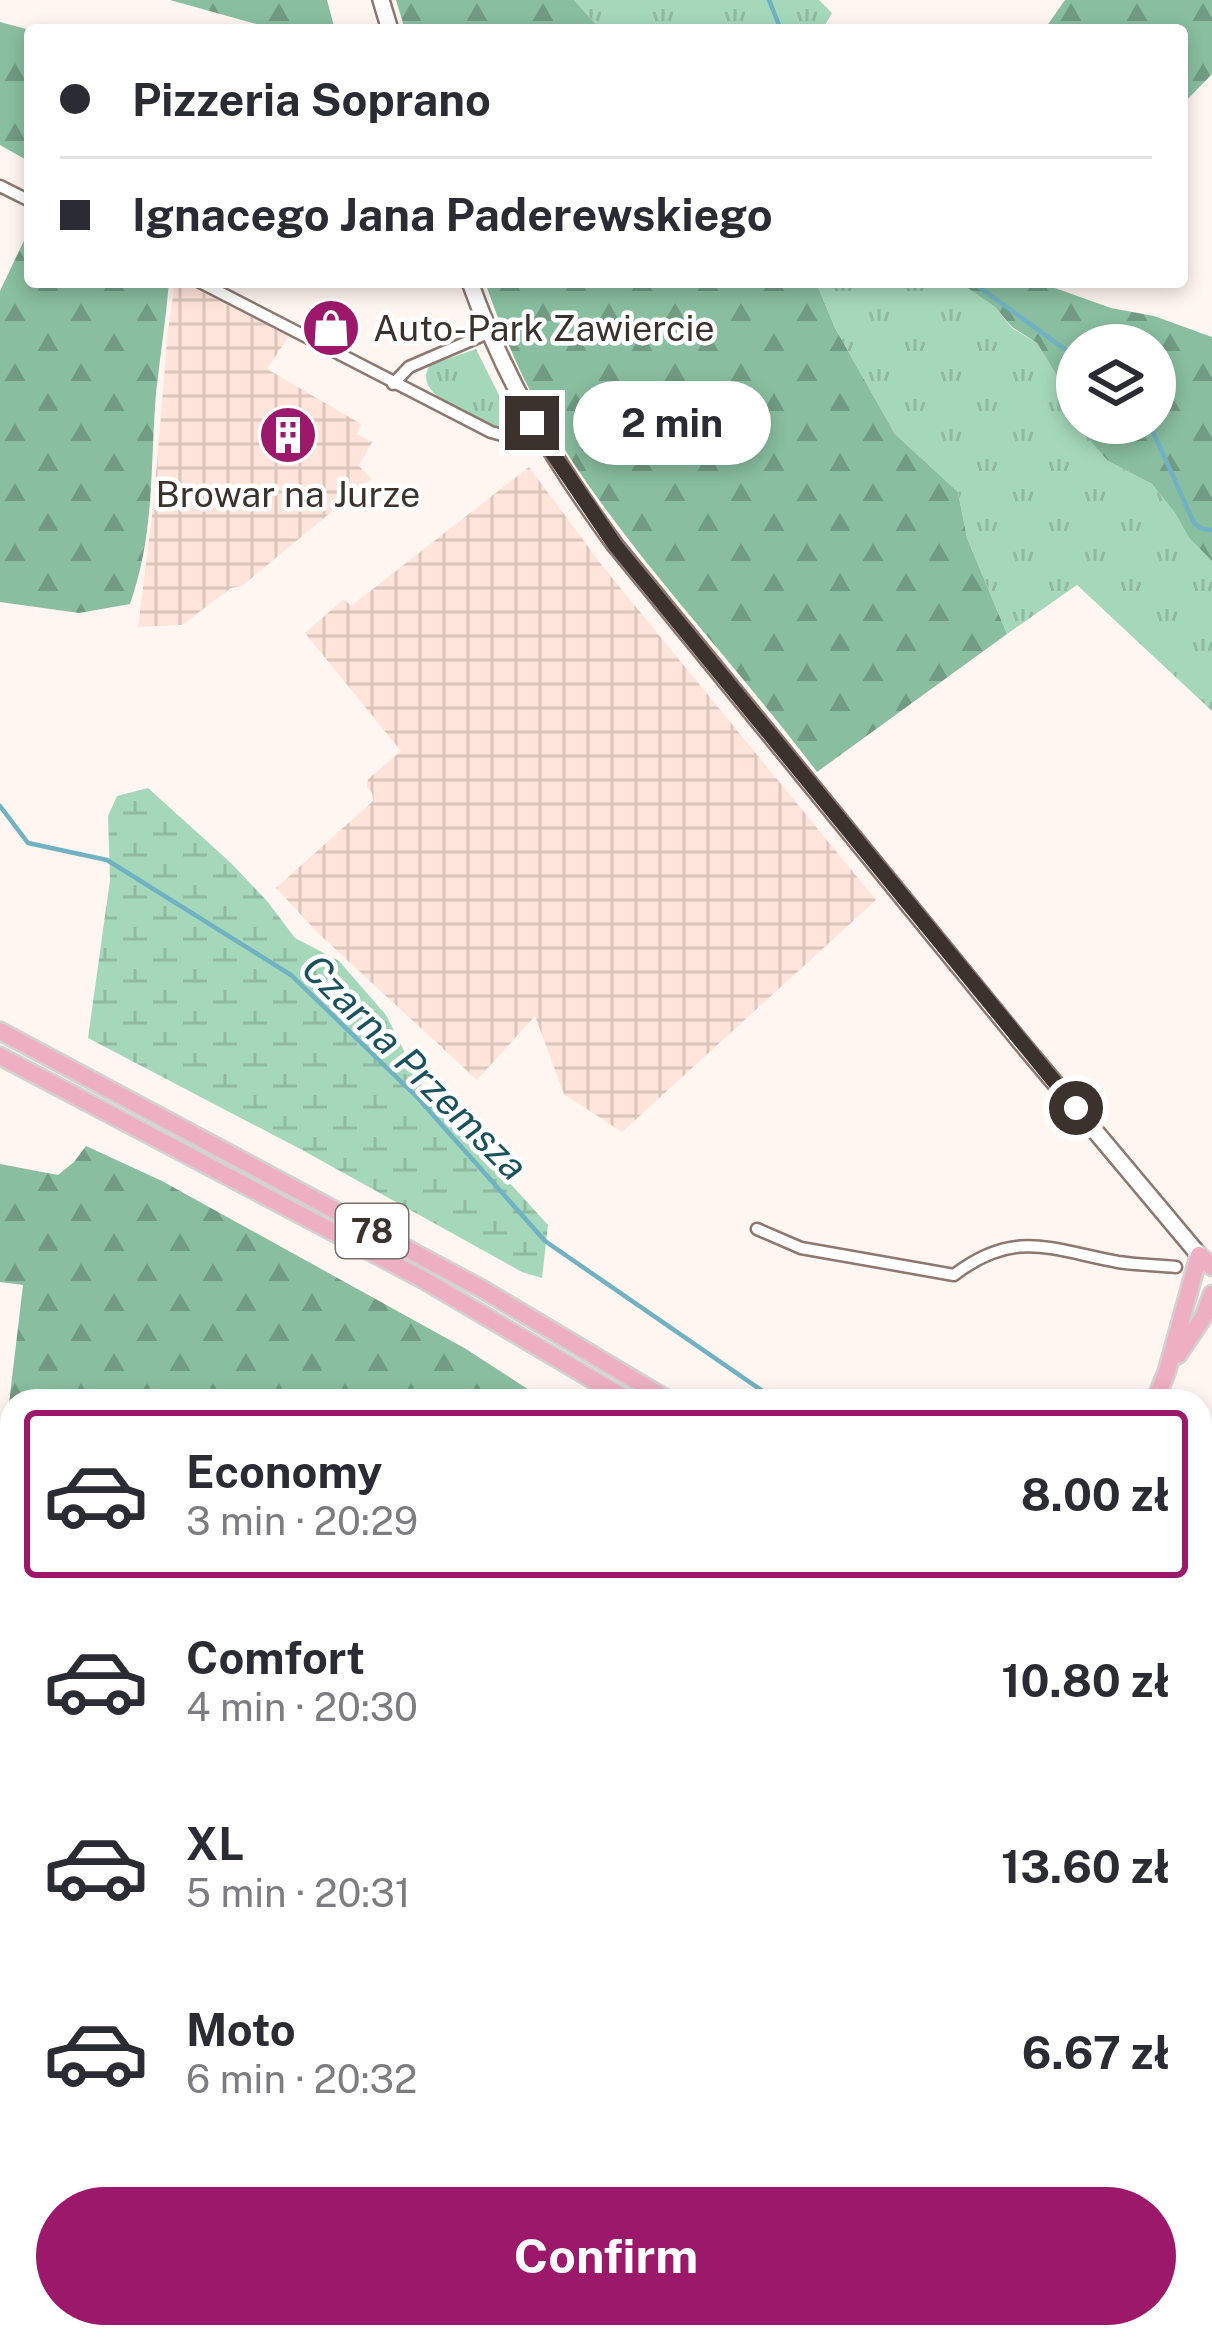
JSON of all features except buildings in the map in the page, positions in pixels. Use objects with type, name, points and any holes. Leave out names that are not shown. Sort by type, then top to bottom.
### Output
[{"type":"main road","points":[[472,288],[488,333],[538,433],[615,545],[1206,1261],[1160,1389]]},
{"type":"main road","name":"78","points":[[0,1031],[482,1289],[650,1389]]},
{"type":"main road","name":"78","points":[[0,1057],[405,1269],[609,1389]]},
{"type":"main road","points":[[1167,1371],[1208,1315],[1212,1294]]},
{"type":"street","points":[[211,288],[393,384],[508,438],[525,439],[538,433]]},
{"type":"street","points":[[393,384],[409,367],[488,333]]},
{"type":"street","points":[[758,1229],[801,1248],[954,1276],[972,1261],[996,1251],[1030,1246],[1176,1268]]},
{"type":"shaded area","points":[[174,288],[194,288],[289,336],[267,369],[361,424],[357,434],[372,442],[359,466],[371,479],[242,586],[231,588],[182,625],[138,627],[154,499]]},
{"type":"shaded area","points":[[529,467],[604,568],[876,900],[622,1132],[564,1094],[535,1016],[477,1080],[276,888],[373,801],[368,779],[401,751],[305,633],[344,599],[351,606]]},
{"type":"green space","points":[[170,0],[327,0],[333,24],[256,24]]},
{"type":"green space","points":[[396,0],[574,0],[596,24],[403,24]]},
{"type":"green space","points":[[574,0],[819,0],[832,13],[826,24],[596,24]]},
{"type":"green space","points":[[1065,0],[1212,0],[1212,74],[1188,99],[1188,24],[1048,24]]},
{"type":"green space","points":[[0,22],[24,28],[24,159],[0,145]]},
{"type":"green space","points":[[24,241],[24,288],[168,288],[148,525],[130,604],[79,613],[0,602],[0,291]]},
{"type":"green space","points":[[487,288],[818,288],[835,328],[895,434],[958,492],[967,538],[1007,634],[817,772],[606,510],[544,416]]},
{"type":"green space","points":[[818,288],[968,288],[995,307],[1012,328],[1037,343],[1056,374],[1056,444],[1093,444],[1108,461],[1152,484],[1189,538],[1212,561],[1212,711],[1077,585],[1007,634],[967,538],[958,492],[895,434],[835,328]]},
{"type":"green space","points":[[968,288],[1055,288],[1111,308],[1154,316],[1212,337],[1212,561],[1189,538],[1152,484],[1108,461],[1093,444],[1176,444],[1176,324],[1056,324],[1056,374],[1037,343],[1012,327],[995,307]]},
{"type":"green space","points":[[476,349],[516,429],[509,431],[453,407],[430,388],[426,377],[430,365]]},
{"type":"green space","points":[[148,788],[231,863],[295,938],[339,961],[386,1015],[421,1085],[548,1225],[542,1278],[522,1272],[88,1038],[110,880],[108,816],[117,796]]},
{"type":"green space","points":[[86,1146],[162,1181],[466,1349],[528,1389],[11,1389],[23,1285],[0,1282],[0,1164],[58,1175]]},
{"type":"waterway","points":[[769,0],[779,24]]},
{"type":"waterway","points":[[980,288],[1056,343]]},
{"type":"waterway","points":[[1158,444],[1194,523],[1212,530]]},
{"type":"waterway","name":"Czarna Przemsza","points":[[0,806],[28,843],[107,860],[291,975],[417,1097],[545,1241],[760,1389]]},
{"type":"place","name":"Auto-Park Zawiercie","points":[[331,328]]},
{"type":"place","name":"Browar na Jurze","points":[[288,435]]},
{"type":"route","points":[[532,423],[615,545],[1076,1108]]}]
